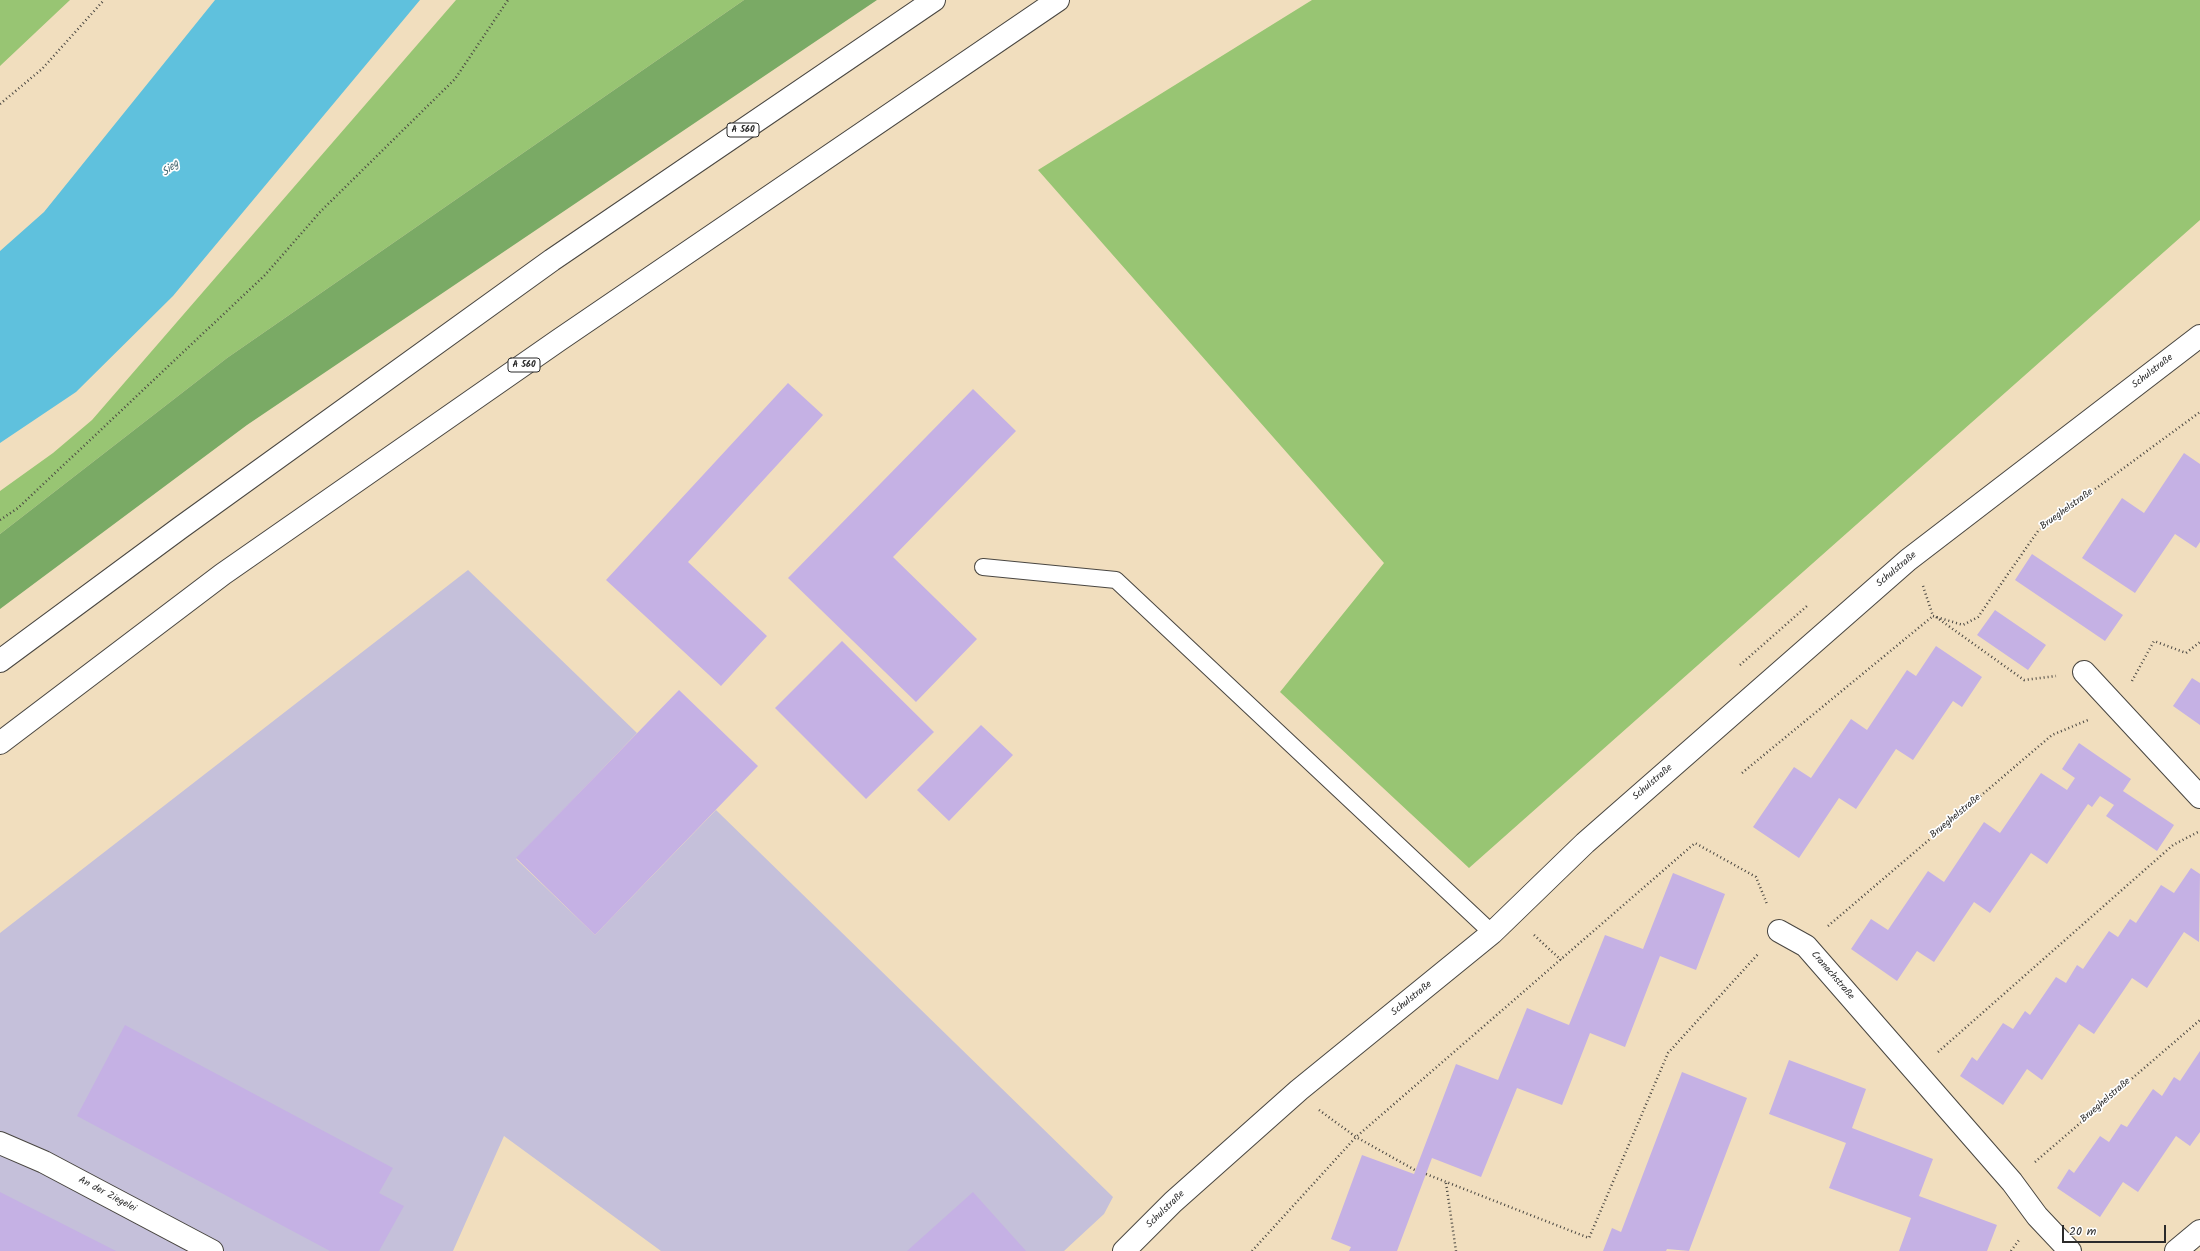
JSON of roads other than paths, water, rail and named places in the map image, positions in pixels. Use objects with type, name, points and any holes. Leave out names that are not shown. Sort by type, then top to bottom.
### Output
[{"type":"main road","name":"A 560","points":[[0,661],[180,528],[552,260],[934,0]]},
{"type":"main road","name":"A 560","points":[[0,743],[230,570],[559,340],[1058,0]]},
{"type":"main road","name":"Schulstraße","points":[[1124,1251],[1173,1202],[1299,1090],[1492,933],[1585,843],[1908,560],[2200,336]]},
{"type":"main road","points":[[2084,672],[2200,797]]},
{"type":"main road","name":"Cranachstraße","points":[[1779,932],[1806,946],[2012,1182],[2037,1216],[2070,1251]]},
{"type":"main road","name":"An der Ziegelei","points":[[0,1143],[44,1162],[212,1251]]},
{"type":"main road","points":[[2176,1251],[2200,1231]]},
{"type":"lane","points":[[983,567],[1116,580],[1492,933]]},
{"type":"water","name":"Sieg","points":[[215,0],[420,0],[173,296],[76,392],[0,443],[0,251],[44,212]]}]
